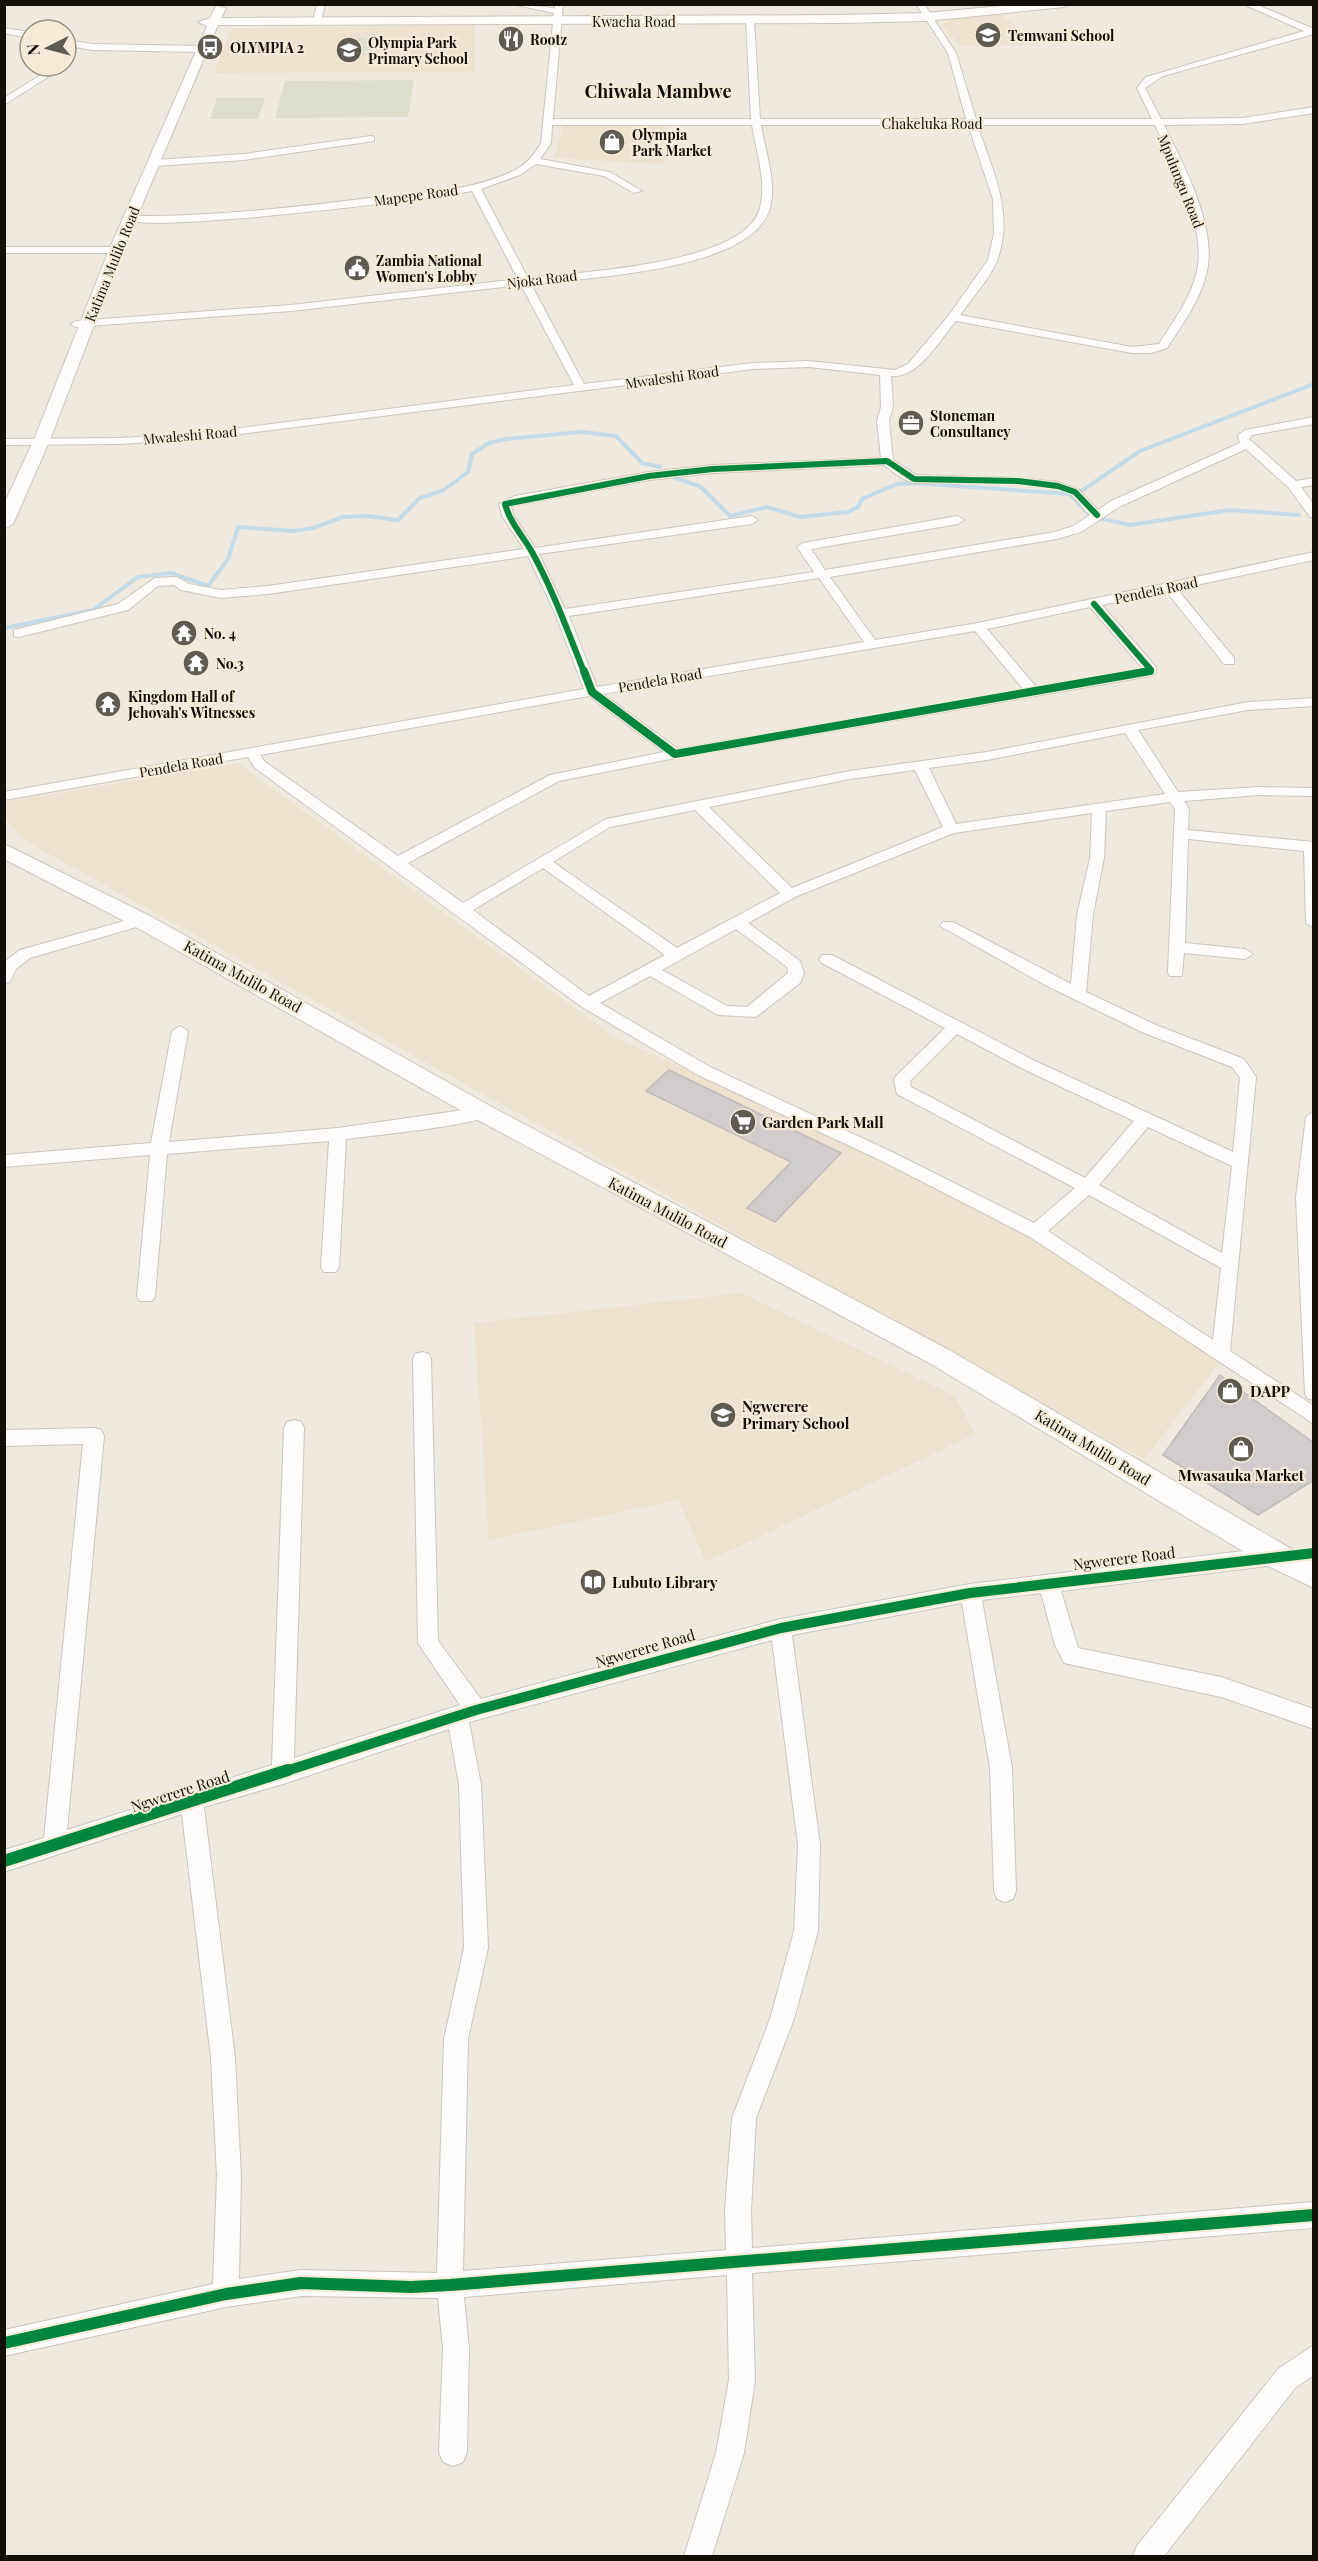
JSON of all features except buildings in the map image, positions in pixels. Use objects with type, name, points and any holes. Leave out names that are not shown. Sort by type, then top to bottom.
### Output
[{"type":"main road","name":"Katima Mulilo Road","points":[[209,22],[212,4]]},
{"type":"main road","name":"Katima Mulilo Road","points":[[4,524],[34,442],[145,162],[196,49],[221,4]]},
{"type":"main road","name":"Kwacha Road","points":[[209,22],[317,21],[558,12],[750,21],[926,17],[1064,4]]},
{"type":"main road","name":"Katima Mulilo Road","points":[[110,250],[130,219],[155,163],[196,49]]},
{"type":"main road","name":"Katima Mulilo Road","points":[[4,494],[34,442]]},
{"type":"main road","name":"Katima Mulilo Road","points":[[9,850],[142,921],[484,1113],[844,1308],[940,1357],[1276,1556],[1314,1576]]},
{"type":"main road","name":"Ngwerere Road","points":[[1276,1556],[1314,1553]]},
{"type":"street","points":[[317,21],[321,4]]},
{"type":"street","points":[[516,4],[558,12],[546,143],[536,161],[608,174],[637,191]]},
{"type":"street","name":"Mwaleshi Road","points":[[4,442],[119,441],[201,436],[783,363],[896,373],[912,366],[993,260],[999,234],[998,199],[972,123],[952,53],[926,17],[920,4]]},
{"type":"street","points":[[1247,4],[1313,31]]},
{"type":"street","name":"Njoka Road","points":[[82,324],[269,312],[649,267],[691,258],[726,245],[747,232],[762,215],[767,195],[756,122],[750,21]]},
{"type":"street","name":"Mpulungu Road","points":[[952,316],[1132,350],[1151,350],[1163,346],[1194,292],[1203,263],[1202,234],[1195,209],[1142,88],[1151,77],[1313,31]]},
{"type":"street","points":[[78,45],[196,49]]},
{"type":"street","points":[[78,56],[93,47]]},
{"type":"street","points":[[4,102],[42,78]]},
{"type":"street","name":"Chakeluka Road","points":[[549,122],[1242,121],[1314,110]]},
{"type":"street","points":[[155,163],[244,157],[371,139]]},
{"type":"street","name":"Mapepe Road","points":[[130,219],[223,218],[475,187],[511,176],[536,161]]},
{"type":"street","points":[[475,187],[527,281],[581,389]]},
{"type":"street","points":[[4,250],[110,250]]},
{"type":"street","points":[[885,372],[887,407],[883,421],[887,460]]},
{"type":"street","points":[[1314,420],[1248,432],[1244,435],[1245,445],[1293,485],[1314,514]]},
{"type":"street","points":[[561,613],[823,574],[1057,535],[1077,529],[1097,515],[1245,445]]},
{"type":"street","points":[[675,754],[592,692],[561,613],[532,552],[508,516],[505,504],[515,500],[649,476],[713,469],[887,460],[905,475],[914,479],[1036,484],[1065,488],[1074,492],[1087,509],[1097,515]]},
{"type":"street","points":[[1293,485],[1314,481]]},
{"type":"street","points":[[19,633],[123,607],[155,582],[177,581],[185,587],[221,594],[752,520]]},
{"type":"street","points":[[872,645],[803,547],[958,520]]},
{"type":"street","name":"Pendela Road","points":[[4,796],[592,692],[978,627],[1314,556]]},
{"type":"street","points":[[1170,588],[1229,661]]},
{"type":"street","points":[[398,863],[555,778],[675,754],[1034,693],[1151,670],[1094,604]]},
{"type":"street","points":[[978,627],[1034,693]]},
{"type":"street","points":[[463,910],[606,823],[850,775],[987,756],[1248,706],[1314,702]]},
{"type":"street","points":[[1130,729],[1182,810],[1176,972]]},
{"type":"street","points":[[252,753],[260,765],[463,910],[588,1003],[704,1071],[888,1157],[1036,1232],[1221,1352],[1314,1416]]},
{"type":"street","points":[[920,765],[951,829]]},
{"type":"street","points":[[588,1003],[790,894],[951,829],[1174,797],[1258,791],[1314,792]]},
{"type":"street","points":[[698,805],[790,894]]},
{"type":"street","points":[[1078,994],[1085,915],[1097,858],[1099,808]]},
{"type":"street","points":[[1181,834],[1312,847],[1314,923]]},
{"type":"street","points":[[544,862],[678,956]]},
{"type":"street","points":[[4,978],[9,966],[25,954],[142,921]]},
{"type":"street","points":[[651,970],[724,1011],[750,1013],[794,979],[796,973],[794,965],[738,923]]},
{"type":"street","points":[[948,926],[1150,1029],[1238,1063],[1244,1069],[1248,1077],[1221,1352]]},
{"type":"street","points":[[1177,947],[1245,954]]},
{"type":"street","points":[[827,959],[1029,1065],[1241,1163]]},
{"type":"street","points":[[956,1026],[902,1080],[903,1090],[1019,1149],[1230,1265]]},
{"type":"street","points":[[146,1296],[159,1148],[180,1031]]},
{"type":"street","points":[[4,1161],[338,1134],[443,1121],[484,1113]]},
{"type":"street","points":[[1036,1232],[1088,1187],[1146,1118]]},
{"type":"street","points":[[1314,1118],[1305,1197],[1310,1243],[1314,1393]]},
{"type":"street","points":[[330,1268],[338,1134]]},
{"type":"street","points":[[422,1359],[428,1643],[466,1713],[476,1948],[456,2039],[450,2285],[456,2349],[453,2452]]},
{"type":"street","points":[[284,1774],[294,1428]]},
{"type":"street","points":[[4,1438],[94,1436],[80,1560],[54,1846]]},
{"type":"street","name":"Ngwerere Road","points":[[4,1862],[284,1774],[466,1713],[781,1628],[970,1593],[1276,1556]]},
{"type":"street","points":[[1048,1582],[1065,1645],[1071,1656],[1221,1687],[1314,1719]]},
{"type":"street","points":[[970,1593],[1001,1768],[1005,1891]]},
{"type":"street","points":[[698,2556],[730,2453],[742,2380],[738,2210],[744,2118],[782,2019],[806,1931],[809,1845],[781,1628]]},
{"type":"street","points":[[192,1803],[223,2058],[229,2176],[226,2294]]},
{"type":"street","points":[[4,2343],[226,2294],[301,2283],[411,2287],[450,2285],[1314,2215]]},
{"type":"street","points":[[1147,2556],[1203,2488],[1287,2378],[1314,2358]]},
{"type":"shaded area","name":"Temwani School","points":[[999,13],[1039,45],[961,46],[941,25],[952,18]]},
{"type":"shaded area","name":"Olympia Park Primary School","points":[[475,25],[474,72],[214,73],[232,28]]},
{"type":"shaded area","name":"Olympia Park Market","points":[[666,125],[665,164],[554,158],[563,126]]},
{"type":"shaded area","points":[[238,763],[616,1038],[757,1100],[1034,1240],[1220,1362],[1144,1459],[47,853],[24,839],[5,819],[5,802]]},
{"type":"shaded area","name":"Ngwerere Primary School","points":[[742,1293],[955,1396],[975,1434],[706,1562],[678,1500],[489,1540],[474,1323]]},
{"type":"green space","points":[[354,38],[386,38],[383,51],[351,51]]},
{"type":"green space","points":[[414,80],[408,117],[275,118],[285,81]]},
{"type":"green space","points":[[217,98],[265,98],[258,119],[210,119]]},
{"type":"waterway","points":[[1080,492],[1140,451],[1314,384]]},
{"type":"waterway","points":[[4,628],[93,610],[138,577],[171,573],[208,586],[228,559],[238,527],[294,531],[313,528],[343,517],[367,516],[398,520],[420,498],[444,490],[468,472],[472,454],[489,443],[506,439],[581,432],[616,436],[642,463],[660,467]]},
{"type":"waterway","points":[[673,477],[701,487],[730,516],[767,507],[800,517],[848,512],[858,507],[862,499],[897,484],[914,483],[1070,494],[1089,514]]},
{"type":"waterway","points":[[1098,518],[1130,525],[1230,510],[1299,515]]},
{"type":"cycle path","points":[[1094,604],[1151,670],[1145,673],[675,754],[592,692],[561,613],[532,552],[508,516],[505,504],[515,500],[649,476],[713,469],[887,461],[914,479],[1018,481],[1058,486],[1075,492],[1097,515]]},
{"type":"cycle path","points":[[4,1861],[476,1710],[781,1628],[970,1593],[1314,1553]]},
{"type":"cycle path","points":[[4,2343],[226,2294],[301,2283],[411,2287],[450,2285],[1314,2215]]},
{"type":"place","name":"Temwani School","points":[[988,35]]},
{"type":"place","name":"Rootz","points":[[511,39]]},
{"type":"place","name":"OLYMPIA 2","points":[[210,47]]},
{"type":"place","name":"Olympia Park Primary School","points":[[349,50]]},
{"type":"place","name":"Olympia Park Market","points":[[612,142]]},
{"type":"place","name":"Zambia National Women's Lobby","points":[[357,268]]},
{"type":"place","name":"Stoneman Consultancy","points":[[911,423]]},
{"type":"place","name":"No. 4","points":[[184,633]]},
{"type":"place","name":"No.3","points":[[196,663]]},
{"type":"place","name":"Kingdom Hall of Jehovah's Witnesses","points":[[108,704]]},
{"type":"place","name":"Garden Park Mall","points":[[743,1122]]},
{"type":"place","name":"DAPP","points":[[1230,1391]]},
{"type":"place","name":"Ngwerere Primary School","points":[[723,1415]]},
{"type":"place","name":"Mwasauka Market","points":[[1241,1449]]},
{"type":"place","name":"Lubuto Library","points":[[593,1582]]},
{"type":"district","name":"Chiwala Mambwe","points":[[658,91]]}]
